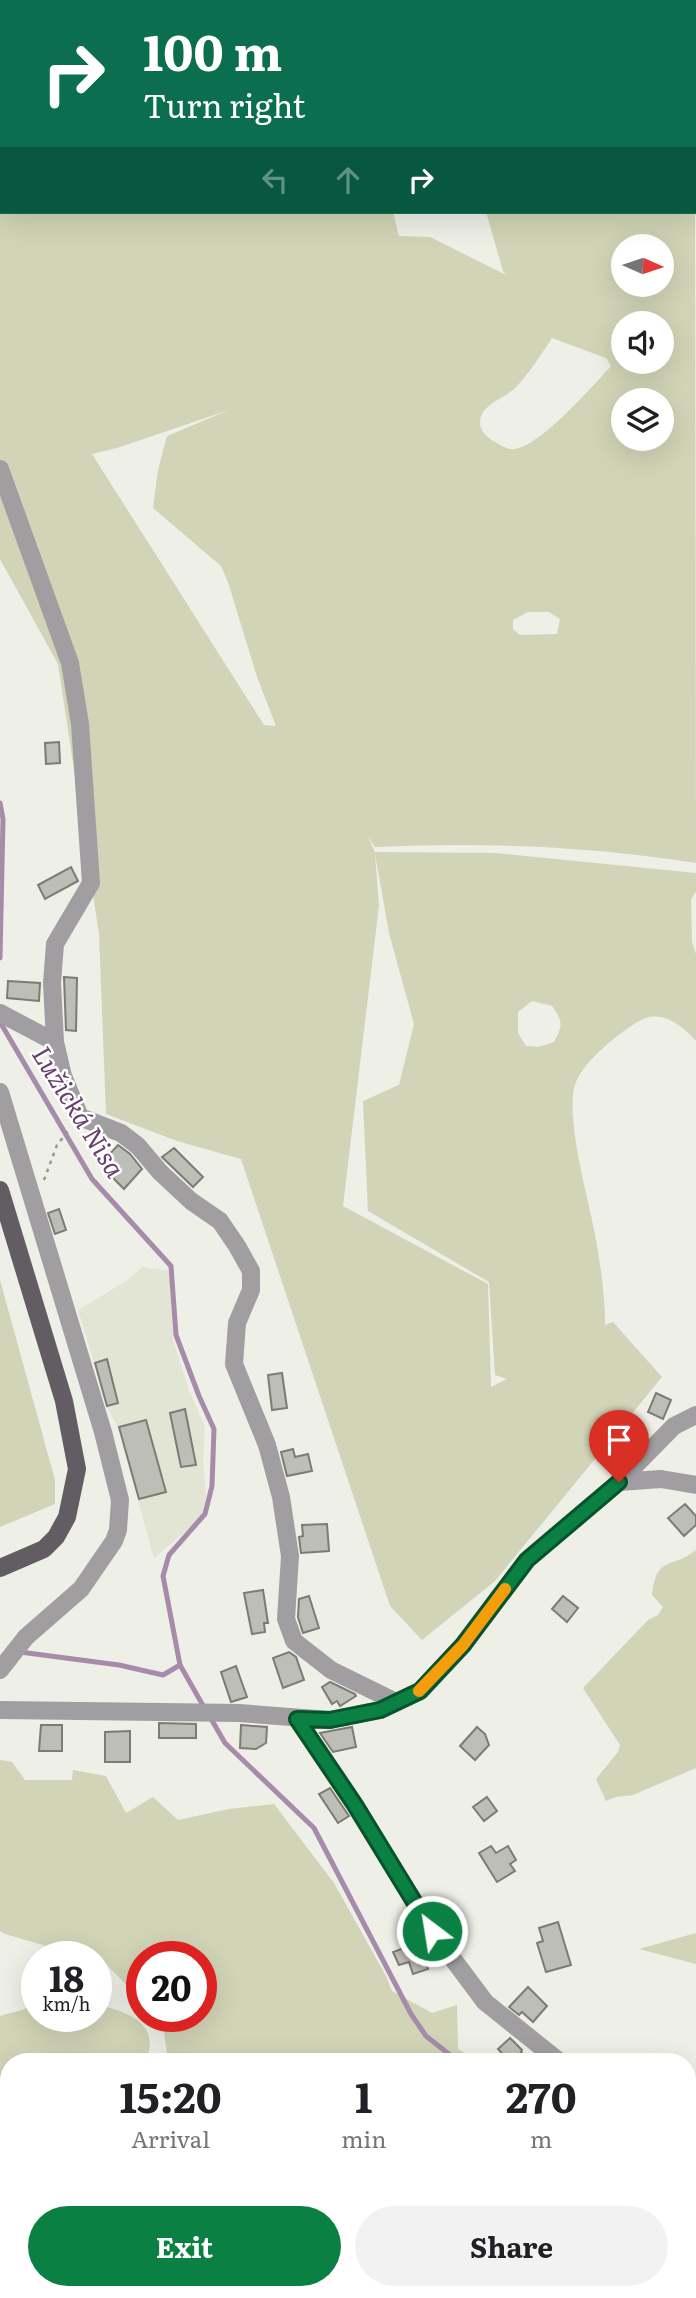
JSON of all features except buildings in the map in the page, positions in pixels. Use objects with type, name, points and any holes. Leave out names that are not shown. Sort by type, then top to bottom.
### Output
[{"type":"main road","points":[[0,1191],[64,1402],[77,1469],[67,1517],[57,1537],[44,1549],[0,1568]]},
{"type":"street","points":[[0,469],[70,663],[80,724],[91,883],[55,944],[52,983],[55,1042],[63,1076],[80,1117],[121,1133],[138,1146],[175,1187],[220,1221],[237,1246],[250,1271],[251,1290],[237,1323],[234,1364],[267,1445],[281,1497],[290,1556],[286,1619],[294,1641],[331,1670],[396,1702]]},
{"type":"street","points":[[0,1013],[55,1042]]},
{"type":"street","points":[[0,1092],[103,1432],[120,1500],[118,1530],[114,1541],[81,1589],[26,1637],[0,1670]]},
{"type":"street","points":[[0,1710],[239,1713],[330,1720],[380,1710],[420,1691],[454,1654],[527,1560],[619,1482],[674,1426],[696,1415]]},
{"type":"street","points":[[619,1482],[661,1479],[696,1485]]},
{"type":"street","points":[[297,1719],[355,1805],[432,1931],[485,2002],[549,2053]]},
{"type":"path","points":[[44,1181],[57,1145],[80,1117]]},
{"type":"shaded area","points":[[142,1267],[170,1271],[173,1340],[189,1390],[205,1427],[205,1515],[154,1558],[118,1427],[109,1411],[78,1310],[128,1280]]},
{"type":"green space","points":[[0,214],[394,214],[399,236],[430,237],[506,275],[487,214],[695,214],[696,863],[536,847],[375,847],[368,837],[375,852],[496,853],[696,873],[696,891],[691,900],[692,942],[696,954],[696,1041],[672,1021],[657,1017],[641,1020],[614,1038],[595,1056],[580,1074],[573,1096],[575,1136],[596,1240],[605,1325],[613,1322],[662,1377],[495,1581],[422,1640],[390,1606],[241,1159],[177,1141],[106,1114],[99,934],[58,664],[0,559]],"holes":[[[552,338],[606,358],[611,366],[566,414],[538,438],[515,449],[507,448],[484,434],[480,421],[485,410],[519,384]],[[229,410],[167,436],[158,470],[153,508],[221,566],[276,726],[264,725],[92,454]],[[528,612],[549,612],[560,619],[557,634],[520,635],[513,629],[513,620]],[[375,854],[389,933],[414,1024],[399,1085],[363,1101],[368,1211],[489,1282],[495,1375],[507,1379],[491,1387],[488,1284],[343,1206],[379,905]],[[532,1001],[552,1006],[558,1016],[560,1027],[554,1042],[538,1047],[526,1046],[518,1033],[518,1012]]]},
{"type":"green space","points":[[0,1280],[55,1480],[55,1504],[0,1527]]},
{"type":"green space","points":[[696,1550],[696,1768],[633,1795],[606,1801],[596,1779],[618,1752],[620,1745],[583,1688],[648,1620],[658,1615],[663,1607],[652,1595],[657,1573],[666,1565]]},
{"type":"green space","points":[[0,1760],[12,1762],[25,1780],[72,1780],[73,1770],[106,1776],[126,1813],[153,1797],[178,1820],[229,1809],[274,1804],[334,1883],[392,1991],[432,2013],[457,2005],[458,2049],[465,2053],[167,2053],[164,2032],[217,2032],[217,1941],[126,1941],[126,1985],[112,1970],[112,1941],[29,1941],[0,1931]]},
{"type":"green space","points":[[696,1933],[696,1964],[639,1949]]},
{"type":"green space","points":[[112,2009],[126,2014],[126,2032],[147,2032],[148,2053],[0,2053],[0,2016],[21,2010],[21,2032],[112,2032]]},
{"type":"waterway","name":"Lužická Nisa","points":[[0,803],[3,819],[0,958]]},
{"type":"waterway","name":"Lužická Nisa","points":[[0,1022],[92,1179],[171,1266],[176,1335],[214,1429],[212,1486],[205,1514],[169,1555],[163,1576],[180,1665],[163,1675],[119,1665],[20,1652]]},
{"type":"waterway","points":[[180,1665],[205,1709]]},
{"type":"waterway","points":[[210,1717],[225,1743],[314,1828],[411,2014],[426,2036],[448,2053]]},
{"type":"slow traffic","points":[[419,1691],[463,1645],[505,1589]]},
{"type":"route","points":[[432,1931],[355,1805],[297,1719],[330,1720],[380,1710],[420,1691],[463,1645],[527,1560],[619,1482]]}]
